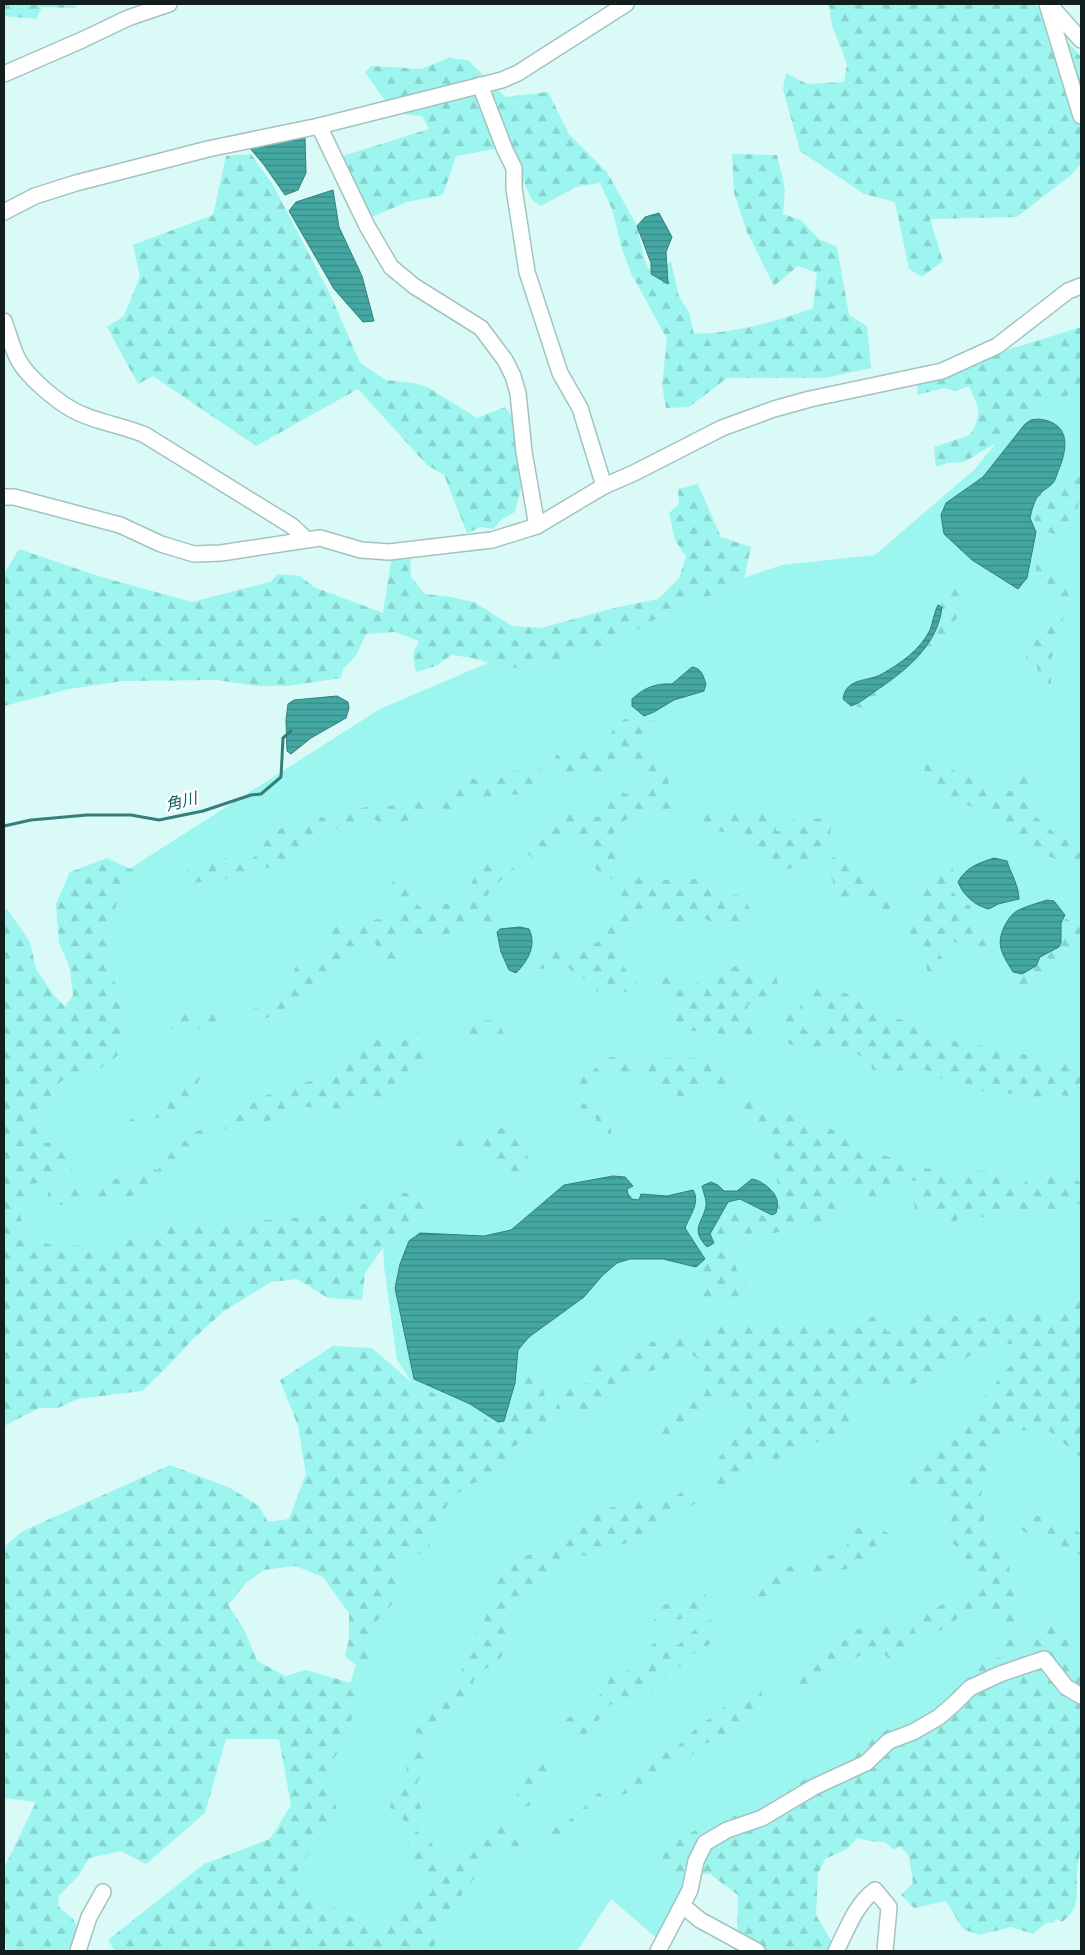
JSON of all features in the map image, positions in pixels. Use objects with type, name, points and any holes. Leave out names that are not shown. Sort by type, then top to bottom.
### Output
[{"type":"street","points":[[4,74],[128,18],[169,4]]},
{"type":"street","points":[[4,212],[35,196],[76,183],[208,149],[319,126],[502,80],[518,73],[626,4]]},
{"type":"street","points":[[1048,4],[1081,40]]},
{"type":"street","points":[[1048,4],[1081,116]]},
{"type":"street","points":[[480,85],[505,150],[514,168],[514,188],[527,272],[560,373],[580,408],[604,486]]},
{"type":"street","points":[[319,126],[371,233],[391,267],[414,286],[481,328],[505,360],[513,376],[518,393],[524,452],[537,526]]},
{"type":"street","points":[[4,497],[14,497],[120,525],[161,544],[194,554],[221,553],[306,539],[329,539],[361,550],[389,552],[492,540],[537,526],[604,486],[634,473],[722,428],[774,409],[810,399],[942,371],[997,346],[1068,291],[1081,286]]},
{"type":"street","points":[[4,321],[19,362],[56,399],[73,410],[146,435],[292,526],[306,539]]},
{"type":"street","points":[[658,1951],[690,1890],[696,1861],[705,1843],[715,1835],[762,1818],[814,1787],[866,1762],[889,1741],[913,1732],[938,1717],[970,1688],[1000,1674],[1044,1659],[1066,1687],[1081,1696]]},
{"type":"street","points":[[836,1951],[859,1906],[865,1897],[875,1890],[889,1907],[884,1951]]},
{"type":"street","points":[[78,1951],[89,1917],[102,1892]]},
{"type":"street","points":[[683,1906],[700,1920],[757,1951]]},
{"type":"green space","points":[[4,4],[77,4],[75,8],[42,7],[36,19],[4,16]]},
{"type":"green space","points":[[829,4],[1035,4],[1081,57],[1081,164],[1071,175],[1017,217],[930,219],[943,261],[922,277],[909,269],[895,202],[864,194],[800,151],[783,89],[786,73],[807,84],[844,82],[847,64],[832,25]]},
{"type":"green space","points":[[449,58],[468,60],[505,97],[548,92],[569,134],[607,172],[637,226],[644,258],[651,274],[671,261],[679,297],[689,312],[694,334],[755,326],[813,308],[817,273],[798,266],[774,286],[747,232],[734,193],[732,154],[777,155],[785,189],[783,214],[801,220],[819,239],[837,247],[849,315],[867,326],[871,368],[825,378],[727,378],[689,407],[666,408],[662,385],[667,339],[631,273],[622,249],[612,209],[600,183],[576,187],[541,206],[532,200],[515,163],[499,148],[456,156],[443,195],[407,202],[372,217],[343,156],[429,129],[422,116],[394,113],[365,72],[372,66],[421,69]]},
{"type":"green space","points":[[251,154],[273,185],[331,296],[360,363],[386,380],[413,383],[427,387],[477,418],[505,407],[512,416],[517,455],[523,480],[515,512],[502,519],[493,529],[481,527],[467,533],[444,475],[427,465],[358,389],[256,446],[153,376],[138,384],[107,327],[124,316],[140,276],[133,245],[213,215],[226,156]]},
{"type":"green space","points":[[1081,327],[1081,386],[1058,402],[1047,396],[1035,402],[1001,440],[964,462],[947,463],[936,467],[934,447],[970,435],[977,421],[977,405],[969,386],[956,391],[944,388],[917,395],[918,383],[962,369],[1010,349]]},
{"type":"green space","points":[[1081,369],[1081,1685],[698,1870],[659,1940],[611,1899],[577,1951],[377,1951],[292,1883],[337,1719],[376,1610],[418,1392],[397,1360],[384,1266],[382,1220],[32,1281],[8,1219],[11,1119],[79,1029],[118,876],[380,709],[504,656],[782,565],[875,555],[974,470],[1036,394]]},
{"type":"green space","points":[[1081,475],[1079,501],[1070,524],[1056,535],[1043,529],[1028,511],[1035,496],[1071,482]]},
{"type":"green space","points":[[698,484],[721,537],[751,547],[742,587],[679,604],[641,628],[599,647],[562,660],[525,668],[501,667],[473,658],[451,655],[436,666],[416,672],[413,654],[419,641],[395,632],[366,634],[357,654],[343,669],[341,678],[288,686],[255,686],[217,680],[122,681],[69,689],[4,706],[4,574],[19,549],[101,577],[192,602],[270,582],[278,574],[300,576],[314,587],[383,613],[392,555],[410,554],[411,577],[425,594],[452,597],[476,603],[512,626],[541,628],[618,607],[658,599],[679,578],[686,557],[675,540],[669,513],[679,504],[678,489]]},
{"type":"green space","points":[[1041,561],[1050,561],[1066,583],[1069,598],[1060,635],[1051,660],[1051,683],[1041,687],[1036,680],[1038,670],[1036,664],[1026,658],[1027,649],[1036,636],[1045,632],[1052,622],[1057,607],[1048,584],[1037,577],[1036,566]]},
{"type":"green space","points":[[949,583],[959,591],[962,601],[959,613],[934,651],[917,668],[913,666],[934,636],[941,620],[943,595]]},
{"type":"green space","points":[[906,669],[908,673],[865,709],[855,706],[873,692],[893,682]]},
{"type":"green space","points":[[625,719],[656,721],[655,731],[648,745],[647,754],[648,758],[662,762],[670,787],[677,796],[676,805],[669,811],[657,815],[632,815],[615,831],[611,840],[618,871],[611,879],[596,869],[582,847],[564,831],[556,839],[547,859],[536,861],[528,854],[550,820],[578,812],[599,817],[606,806],[606,796],[617,791],[630,795],[645,796],[653,787],[637,761],[624,763],[599,776],[575,774],[567,776],[558,771],[555,755],[575,754],[584,750],[597,750],[606,744],[615,725]]},
{"type":"green space","points":[[534,761],[538,763],[541,776],[534,787],[524,795],[507,794],[480,800],[452,810],[385,826],[374,819],[363,823],[353,833],[341,834],[334,825],[346,813],[358,809],[375,805],[390,806],[402,802],[452,796],[469,778],[493,783],[510,772],[522,770]]},
{"type":"green space","points":[[923,764],[947,767],[964,775],[977,778],[992,785],[997,790],[1014,791],[1019,773],[1030,768],[1032,779],[1028,791],[1030,804],[1035,816],[1060,838],[1074,836],[1081,852],[1081,873],[1018,840],[1001,821],[955,799],[935,786],[926,777]]},
{"type":"green space","points":[[707,806],[732,812],[768,810],[776,820],[776,831],[785,832],[799,811],[811,819],[824,818],[832,822],[828,845],[811,859],[800,860],[792,868],[781,870],[772,865],[766,852],[754,845],[749,835],[723,832],[701,826],[694,816]]},
{"type":"green space","points":[[320,817],[325,818],[326,827],[310,851],[303,856],[273,867],[253,869],[229,878],[193,883],[185,887],[176,882],[178,875],[225,858],[233,861],[251,861],[256,855],[254,849],[269,835],[287,827],[304,828],[311,820]]},
{"type":"green space","points":[[838,854],[853,861],[861,872],[884,892],[893,906],[890,914],[877,914],[867,903],[858,898],[844,908],[832,900],[834,887],[831,876],[824,869],[829,860]]},
{"type":"green space","points":[[107,858],[139,873],[117,901],[107,946],[109,970],[123,1000],[127,1030],[117,1056],[98,1070],[61,1081],[33,1122],[44,1143],[55,1142],[64,1150],[74,1155],[72,1172],[27,1186],[19,1210],[23,1228],[38,1242],[54,1245],[108,1247],[170,1225],[211,1226],[234,1222],[323,1216],[343,1212],[394,1192],[416,1194],[430,1209],[429,1224],[424,1227],[411,1228],[385,1245],[365,1273],[362,1300],[328,1298],[297,1279],[271,1282],[224,1311],[192,1340],[142,1391],[78,1399],[58,1408],[39,1408],[4,1426],[4,911],[7,909],[30,942],[36,969],[53,994],[65,1007],[73,995],[70,969],[59,942],[56,904],[70,872]]},
{"type":"green space","points":[[509,861],[514,869],[491,889],[486,897],[493,908],[494,923],[464,926],[460,928],[452,940],[439,944],[431,934],[424,935],[418,941],[409,934],[399,945],[396,961],[387,964],[375,943],[364,942],[355,945],[344,956],[331,978],[320,982],[315,995],[299,999],[283,1013],[269,1018],[247,1019],[243,1014],[259,1007],[277,1005],[293,985],[294,969],[302,961],[316,961],[325,956],[330,946],[318,932],[324,925],[384,919],[393,920],[396,916],[397,908],[393,896],[387,889],[393,881],[404,885],[411,898],[422,909],[459,901],[465,897],[474,878],[487,863],[498,866]]},
{"type":"green space","points":[[942,863],[953,864],[953,875],[949,882],[952,890],[956,897],[970,906],[975,925],[993,938],[981,948],[975,949],[942,938],[935,947],[945,963],[944,971],[936,975],[927,971],[924,950],[917,949],[912,935],[906,931],[907,919],[916,916],[925,907],[921,892],[928,874]]},
{"type":"green space","points":[[636,877],[661,880],[704,879],[729,897],[736,895],[745,898],[750,911],[748,921],[727,922],[720,928],[706,919],[696,919],[685,927],[678,927],[667,920],[643,912],[621,930],[616,943],[623,965],[636,983],[633,992],[619,992],[607,988],[595,992],[589,979],[576,978],[569,967],[555,977],[548,968],[530,970],[536,955],[548,944],[565,951],[584,948],[600,941],[618,910],[610,894]]},
{"type":"green space","points":[[1065,919],[1074,920],[1081,927],[1081,947],[1071,946],[1051,967],[1047,976],[1035,979],[1023,986],[1015,980],[1024,967],[1036,956],[1062,937]]},
{"type":"green space","points":[[743,963],[758,973],[766,976],[776,976],[779,989],[770,1000],[755,1001],[748,1005],[746,1017],[752,1023],[765,1026],[767,1034],[763,1040],[751,1042],[716,1033],[682,1030],[658,1024],[663,1014],[672,1016],[677,1006],[678,998],[673,992],[656,993],[649,985],[652,973],[692,985]]},
{"type":"green space","points":[[815,984],[871,1001],[883,1019],[907,1021],[936,1033],[947,1040],[989,1047],[999,1053],[1022,1054],[1048,1060],[1061,1057],[1076,1062],[1081,1081],[1077,1088],[1068,1096],[1053,1094],[1037,1098],[1015,1093],[1005,1094],[982,1091],[962,1084],[954,1077],[938,1078],[931,1072],[922,1069],[873,1070],[867,1060],[857,1054],[840,1054],[820,1047],[808,1048],[789,1044],[778,1016],[780,1006],[802,1003],[804,1030],[818,1029],[830,1020],[831,1011],[821,1001],[809,995]]},
{"type":"green space","points":[[191,1012],[223,1016],[226,1022],[200,1028],[172,1029],[169,1024],[173,1015]]},
{"type":"green space","points":[[489,1020],[495,1022],[501,1028],[505,1037],[502,1041],[487,1038],[466,1048],[461,1041],[465,1032],[479,1022]]},
{"type":"green space","points":[[408,1034],[423,1034],[427,1046],[424,1060],[410,1069],[396,1090],[385,1097],[361,1098],[356,1109],[303,1107],[284,1112],[274,1119],[264,1122],[251,1118],[236,1123],[206,1140],[152,1188],[135,1195],[119,1198],[102,1198],[87,1202],[48,1206],[48,1193],[58,1185],[90,1184],[126,1178],[147,1168],[158,1170],[175,1147],[194,1132],[214,1127],[232,1111],[247,1106],[267,1095],[283,1092],[292,1085],[325,1078],[335,1070],[345,1054],[358,1047],[378,1040],[395,1042]]},
{"type":"green space","points":[[621,1055],[634,1062],[682,1058],[714,1064],[722,1070],[727,1079],[728,1090],[710,1085],[705,1088],[694,1087],[688,1091],[688,1100],[681,1099],[674,1092],[668,1096],[660,1085],[631,1072],[622,1073],[609,1066],[608,1058]]},
{"type":"green space","points":[[577,1061],[599,1070],[605,1076],[603,1085],[589,1093],[575,1089],[577,1076],[574,1066]]},
{"type":"green space","points":[[198,1070],[203,1072],[187,1106],[173,1114],[152,1119],[137,1129],[129,1128],[127,1122],[146,1111],[151,1103],[172,1096],[181,1089],[179,1083],[183,1077]]},
{"type":"green space","points":[[748,1101],[839,1132],[853,1141],[908,1166],[955,1172],[998,1170],[1007,1184],[1022,1185],[1033,1175],[1041,1172],[1059,1173],[1081,1183],[1081,1204],[1064,1205],[1043,1216],[1007,1211],[987,1218],[961,1213],[954,1225],[940,1224],[932,1215],[915,1211],[914,1201],[929,1188],[916,1181],[901,1180],[873,1202],[859,1201],[865,1189],[846,1187],[823,1195],[842,1207],[843,1214],[838,1217],[775,1233],[739,1234],[731,1227],[727,1213],[743,1209],[753,1211],[768,1218],[778,1191],[775,1160],[766,1141],[750,1127],[741,1110]]},
{"type":"green space","points":[[583,1103],[607,1107],[613,1143],[605,1149],[599,1140],[596,1118],[585,1115],[580,1107]]},
{"type":"green space","points":[[511,1126],[517,1126],[527,1149],[527,1161],[522,1171],[522,1177],[519,1180],[495,1160],[478,1154],[474,1148],[460,1148],[447,1140],[451,1132],[464,1138],[489,1134]]},
{"type":"green space","points":[[719,1221],[725,1235],[725,1248],[734,1260],[738,1275],[746,1285],[747,1298],[720,1299],[693,1294],[711,1249],[704,1238],[712,1223]]},
{"type":"green space","points":[[1081,1291],[1081,1458],[1049,1431],[1014,1430],[989,1448],[987,1471],[980,1498],[985,1522],[995,1545],[1008,1563],[1013,1581],[1020,1639],[1014,1648],[1000,1649],[1002,1634],[998,1619],[989,1609],[964,1610],[950,1627],[933,1633],[923,1623],[924,1616],[951,1599],[970,1593],[980,1583],[959,1549],[952,1542],[944,1484],[925,1488],[914,1495],[907,1490],[906,1480],[934,1448],[966,1418],[1024,1350],[1024,1341],[981,1350],[910,1386],[889,1384],[867,1392],[852,1403],[858,1414],[852,1423],[830,1439],[803,1445],[780,1458],[756,1464],[736,1479],[729,1496],[717,1491],[718,1459],[741,1432],[748,1407],[734,1396],[698,1412],[676,1435],[664,1438],[658,1427],[665,1414],[689,1402],[698,1392],[698,1360],[690,1352],[673,1354],[660,1367],[637,1378],[617,1395],[579,1414],[556,1413],[557,1403],[565,1390],[573,1383],[584,1384],[592,1381],[592,1357],[596,1350],[603,1353],[610,1363],[624,1365],[651,1342],[671,1341],[690,1335],[713,1335],[717,1326],[770,1321],[844,1330],[864,1318],[880,1316],[887,1332],[908,1318],[938,1313],[973,1319],[1011,1313],[1041,1311],[1057,1313]]},
{"type":"green space","points":[[333,1346],[372,1348],[411,1382],[501,1427],[519,1408],[525,1368],[538,1369],[546,1401],[547,1419],[540,1432],[523,1440],[512,1449],[501,1466],[491,1475],[470,1485],[453,1497],[430,1531],[430,1545],[423,1556],[414,1551],[400,1569],[400,1588],[396,1600],[375,1623],[371,1659],[360,1669],[345,1656],[349,1639],[349,1613],[323,1577],[295,1566],[264,1570],[247,1582],[228,1605],[245,1631],[257,1661],[286,1676],[306,1670],[355,1684],[355,1706],[347,1736],[334,1758],[331,1788],[337,1812],[338,1826],[317,1837],[297,1873],[311,1896],[381,1933],[395,1915],[432,1892],[415,1866],[410,1853],[407,1837],[415,1830],[429,1840],[443,1860],[462,1861],[506,1821],[521,1831],[519,1846],[498,1851],[484,1866],[460,1897],[431,1951],[115,1951],[108,1940],[204,1864],[270,1839],[291,1805],[279,1739],[226,1739],[205,1813],[146,1864],[121,1851],[89,1858],[79,1875],[59,1896],[58,1906],[73,1919],[80,1934],[75,1951],[7,1951],[4,1938],[4,1868],[36,1802],[4,1798],[4,1547],[23,1531],[170,1465],[230,1488],[259,1506],[268,1522],[289,1519],[306,1474],[298,1426],[280,1380]]},
{"type":"green space","points":[[703,1481],[706,1490],[697,1503],[670,1517],[643,1538],[607,1549],[595,1559],[583,1555],[569,1556],[558,1566],[551,1579],[537,1591],[524,1597],[510,1622],[508,1638],[501,1658],[475,1676],[471,1693],[432,1733],[422,1735],[416,1733],[415,1727],[428,1722],[432,1708],[448,1691],[461,1672],[474,1637],[484,1621],[494,1588],[504,1572],[521,1558],[556,1543],[565,1530],[588,1516],[629,1501],[674,1497],[689,1487]]},
{"type":"green space","points":[[1030,1516],[1043,1516],[1065,1522],[1081,1534],[1081,1555],[1041,1541],[1019,1528],[1021,1519]]},
{"type":"green space","points":[[876,1526],[889,1534],[879,1551],[866,1562],[849,1568],[804,1577],[751,1602],[760,1588],[780,1571],[803,1562],[845,1551],[849,1538],[854,1531],[862,1527]]},
{"type":"green space","points":[[690,1594],[705,1594],[708,1605],[693,1615],[681,1619],[654,1621],[660,1605],[675,1604]]},
{"type":"green space","points":[[720,1617],[719,1629],[712,1642],[690,1655],[682,1665],[670,1672],[662,1683],[651,1691],[610,1705],[589,1732],[573,1739],[564,1731],[559,1722],[586,1710],[595,1702],[611,1677],[648,1662],[646,1650],[654,1643],[678,1645],[702,1624],[713,1618]]},
{"type":"green space","points":[[911,1621],[917,1637],[910,1652],[894,1662],[882,1653],[865,1653],[838,1666],[805,1688],[787,1690],[793,1674],[829,1650],[835,1638],[846,1630],[889,1626]]},
{"type":"green space","points":[[1052,1621],[1069,1640],[1078,1665],[1081,1667],[1081,1845],[1075,1906],[1068,1917],[1062,1922],[1056,1919],[1053,1923],[1046,1923],[1033,1934],[1011,1927],[979,1935],[963,1929],[946,1901],[914,1908],[901,1895],[913,1883],[909,1856],[900,1846],[894,1850],[885,1842],[857,1838],[847,1849],[825,1859],[818,1874],[816,1915],[834,1946],[833,1951],[731,1951],[737,1944],[738,1895],[710,1874],[659,1874],[651,1851],[725,1817],[754,1814],[807,1778],[831,1771],[861,1747],[890,1728],[924,1714],[943,1703],[947,1687],[950,1683],[970,1670],[998,1658],[1033,1655],[1032,1633],[1041,1622]]},
{"type":"green space","points":[[761,1681],[762,1696],[740,1728],[723,1738],[704,1744],[693,1754],[671,1768],[661,1782],[642,1791],[609,1797],[583,1823],[558,1838],[544,1838],[554,1828],[566,1823],[577,1814],[597,1794],[628,1781],[645,1768],[652,1758],[679,1745],[703,1722],[713,1717],[726,1705],[741,1696],[749,1685]]},
{"type":"green space","points":[[414,1745],[421,1749],[425,1761],[425,1774],[418,1780],[417,1794],[425,1816],[420,1827],[411,1828],[390,1808],[394,1788],[407,1771],[404,1757],[406,1746]]},
{"type":"green space","points":[[543,1750],[551,1751],[552,1761],[532,1804],[524,1808],[516,1802],[519,1784],[537,1754]]},
{"type":"shaded area","points":[[305,137],[306,173],[298,190],[285,195],[249,147]]},
{"type":"shaded area","points":[[333,190],[339,227],[362,276],[374,321],[363,322],[334,289],[289,211],[296,202]]},
{"type":"shaded area","points":[[659,213],[672,237],[666,252],[668,284],[651,274],[651,263],[637,226],[645,217]]},
{"type":"shaded area","points":[[1038,419],[1056,425],[1064,436],[1065,443],[1062,460],[1054,482],[1039,495],[1034,505],[1030,518],[1036,532],[1027,578],[1018,589],[972,560],[944,534],[941,515],[946,503],[983,477],[1025,424],[1031,420]]},
{"type":"shaded area","points":[[938,605],[942,607],[934,634],[927,646],[908,667],[860,702],[851,706],[843,699],[848,687],[858,681],[882,674],[903,661],[915,650],[930,630]]},
{"type":"shaded area","points":[[692,667],[698,669],[703,675],[706,684],[704,691],[674,700],[644,716],[632,706],[632,699],[641,692],[655,685],[672,684]]},
{"type":"shaded area","points":[[337,696],[348,702],[349,708],[346,718],[311,738],[291,754],[287,751],[286,720],[288,704],[294,700]]},
{"type":"shaded area","points":[[994,858],[1007,861],[1019,894],[1019,899],[998,904],[989,909],[970,899],[958,882],[969,869]]},
{"type":"shaded area","points":[[1047,900],[1054,901],[1065,915],[1061,923],[1061,943],[1059,947],[1040,957],[1036,966],[1022,974],[1013,972],[1000,944],[1000,938],[1005,925],[1018,910]]},
{"type":"shaded area","points":[[520,927],[529,929],[532,947],[524,963],[516,973],[509,970],[501,952],[497,932],[500,929]]},
{"type":"shaded area","points":[[613,1176],[625,1177],[633,1186],[627,1189],[632,1199],[639,1200],[641,1194],[667,1196],[693,1190],[696,1199],[694,1209],[685,1228],[705,1259],[696,1267],[663,1259],[630,1259],[617,1263],[602,1276],[584,1297],[529,1337],[518,1350],[515,1383],[504,1421],[498,1422],[470,1404],[414,1379],[395,1288],[400,1264],[409,1241],[420,1233],[484,1236],[511,1230],[564,1185]]},
{"type":"shaded area","points":[[752,1179],[763,1184],[774,1193],[777,1202],[776,1213],[772,1215],[740,1199],[728,1202],[710,1234],[714,1243],[707,1247],[698,1231],[706,1206],[702,1186],[711,1182],[718,1185],[724,1191],[737,1191]]},
{"type":"waterway","name":"角川","points":[[4,826],[31,820],[87,815],[131,815],[159,820],[203,811],[251,795],[261,794],[281,777],[283,738],[291,731]]}]
